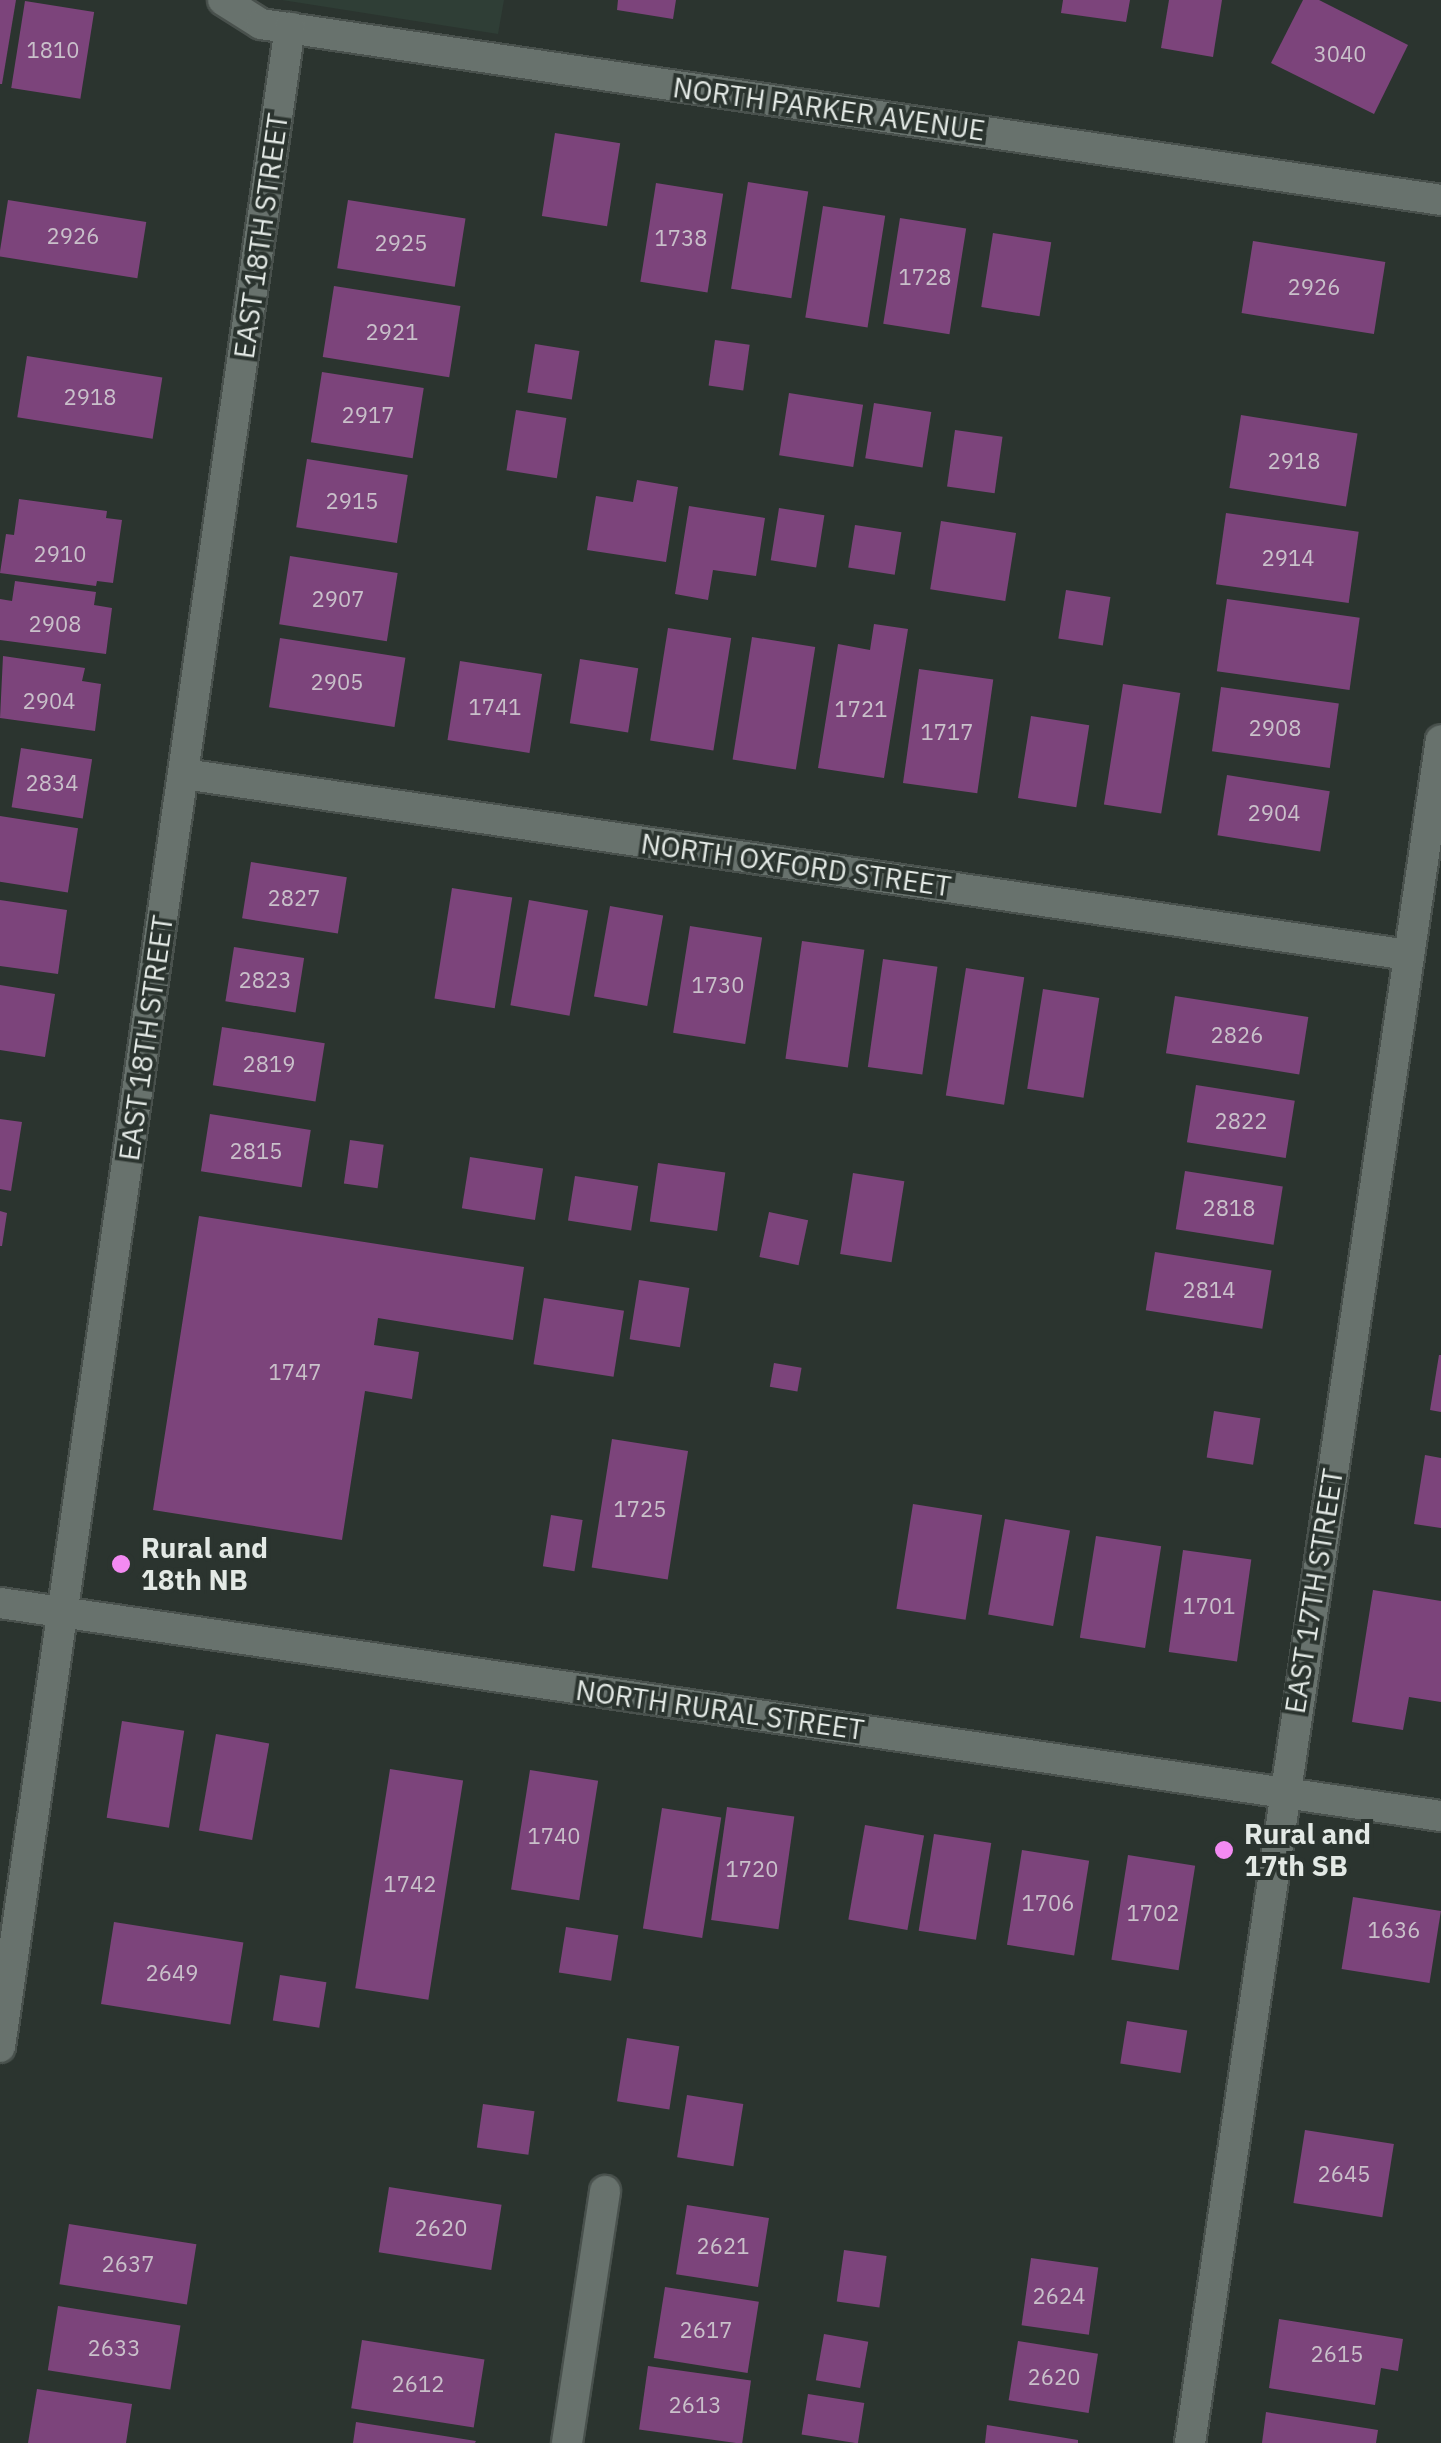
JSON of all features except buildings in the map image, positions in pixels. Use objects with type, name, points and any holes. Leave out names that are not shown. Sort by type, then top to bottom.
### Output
[{"type":"street","name":"NORTH PARKER AVENUE","points":[[223,0],[261,24],[1441,200]]},
{"type":"street","name":"EAST 18TH STREET","points":[[0,2047],[290,28]]},
{"type":"street","name":"EAST 17TH STREET","points":[[1190,2443],[1441,740]]},
{"type":"street","name":"NORTH OXFORD STREET","points":[[184,774],[1408,956]]},
{"type":"street","name":"NORTH RURAL STREET","points":[[0,1603],[1441,1816]]},
{"type":"street","points":[[567,2443],[605,2191]]},
{"type":"shaded area","points":[[282,0],[504,0],[498,34]]},
{"type":"place","name":"Rural and 18th NB","points":[[121,1564]]},
{"type":"place","name":"Rural and 17th SB","points":[[1224,1850]]}]
